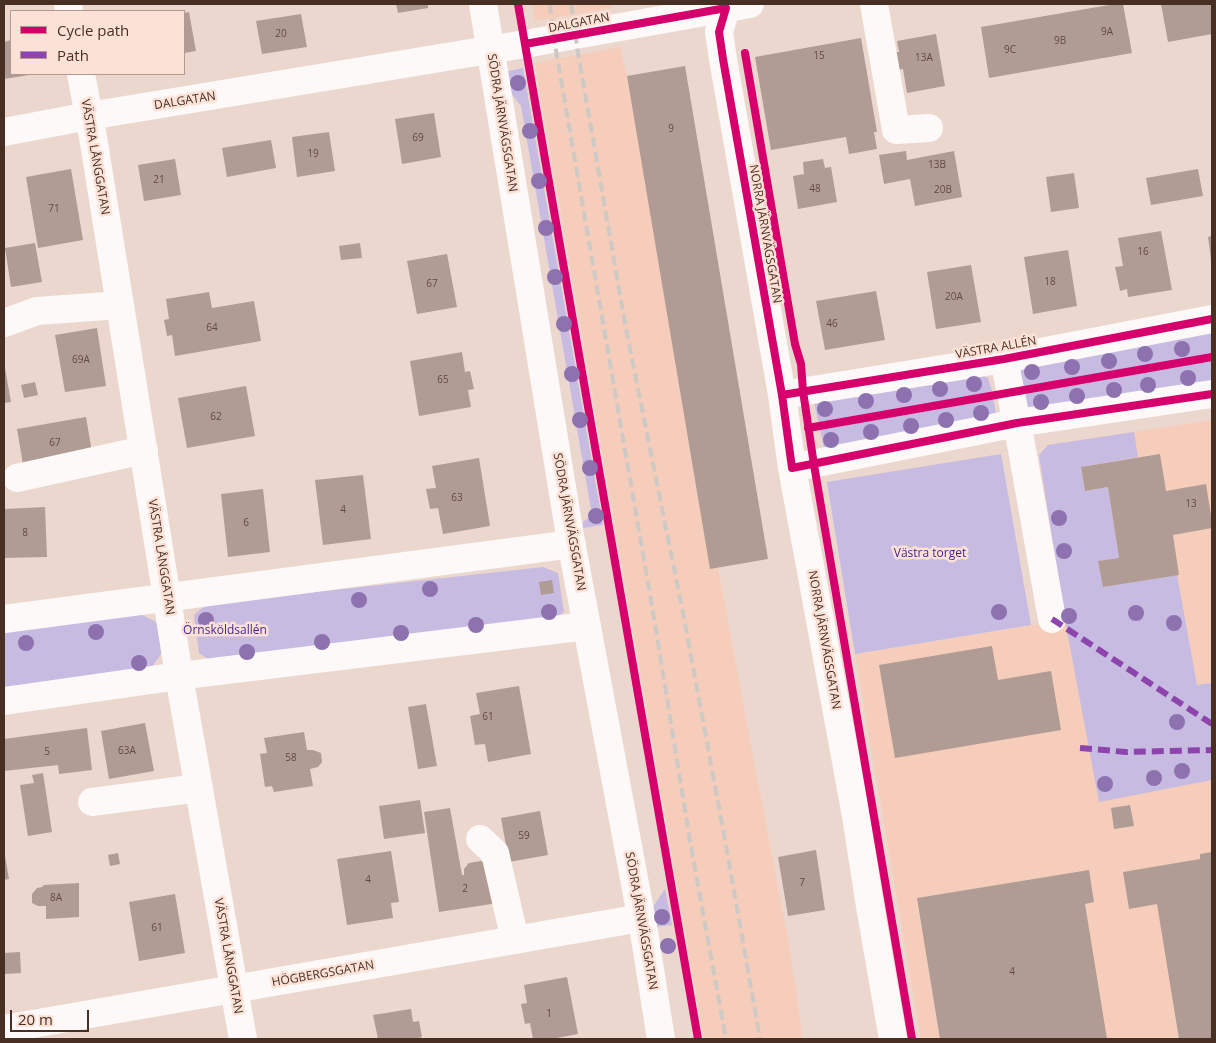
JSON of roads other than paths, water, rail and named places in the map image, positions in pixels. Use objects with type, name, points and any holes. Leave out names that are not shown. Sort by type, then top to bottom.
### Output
[{"type":"street","name":"SÖDRA JÄRNVÄGSGATAN","points":[[483,4],[572,544],[641,918],[661,1039]]},
{"type":"street","points":[[874,4],[896,130],[929,128]]},
{"type":"street","name":"DALGATAN","points":[[4,132],[89,116],[490,50],[734,5]]},
{"type":"street","name":"NORRA JÄRNVÄGSGATAN","points":[[734,5],[719,32],[723,59],[782,395],[792,468],[856,816],[893,1039]]},
{"type":"street","name":"VÄSTRA LÅNGGATAN","points":[[81,75],[144,450],[179,676],[243,1039]]},
{"type":"street","points":[[4,323],[37,310],[120,304]]},
{"type":"street","name":"VÄSTRA ALLÉN","points":[[782,395],[1004,359],[1212,320]]},
{"type":"street","points":[[1004,359],[1052,618]]},
{"type":"street","points":[[792,468],[1017,423],[1212,394]]},
{"type":"street","points":[[18,478],[144,450]]},
{"type":"street","points":[[4,619],[572,544]]},
{"type":"street","points":[[4,700],[179,676],[587,626]]},
{"type":"street","points":[[92,802],[198,788]]},
{"type":"street","points":[[480,839],[494,853],[515,940]]},
{"type":"street","name":"HÖGBERGSGATAN","points":[[4,1029],[641,918]]},
{"type":"railway","points":[[550,4],[554,39],[654,618],[691,847],[726,1039]]},
{"type":"railway","points":[[571,4],[626,329],[684,618],[760,1039]]},
{"type":"park label","name":"Västra torget","points":[[930,554]]},
{"type":"park label","name":"Örnsköldsallén","points":[[225,631]]}]
